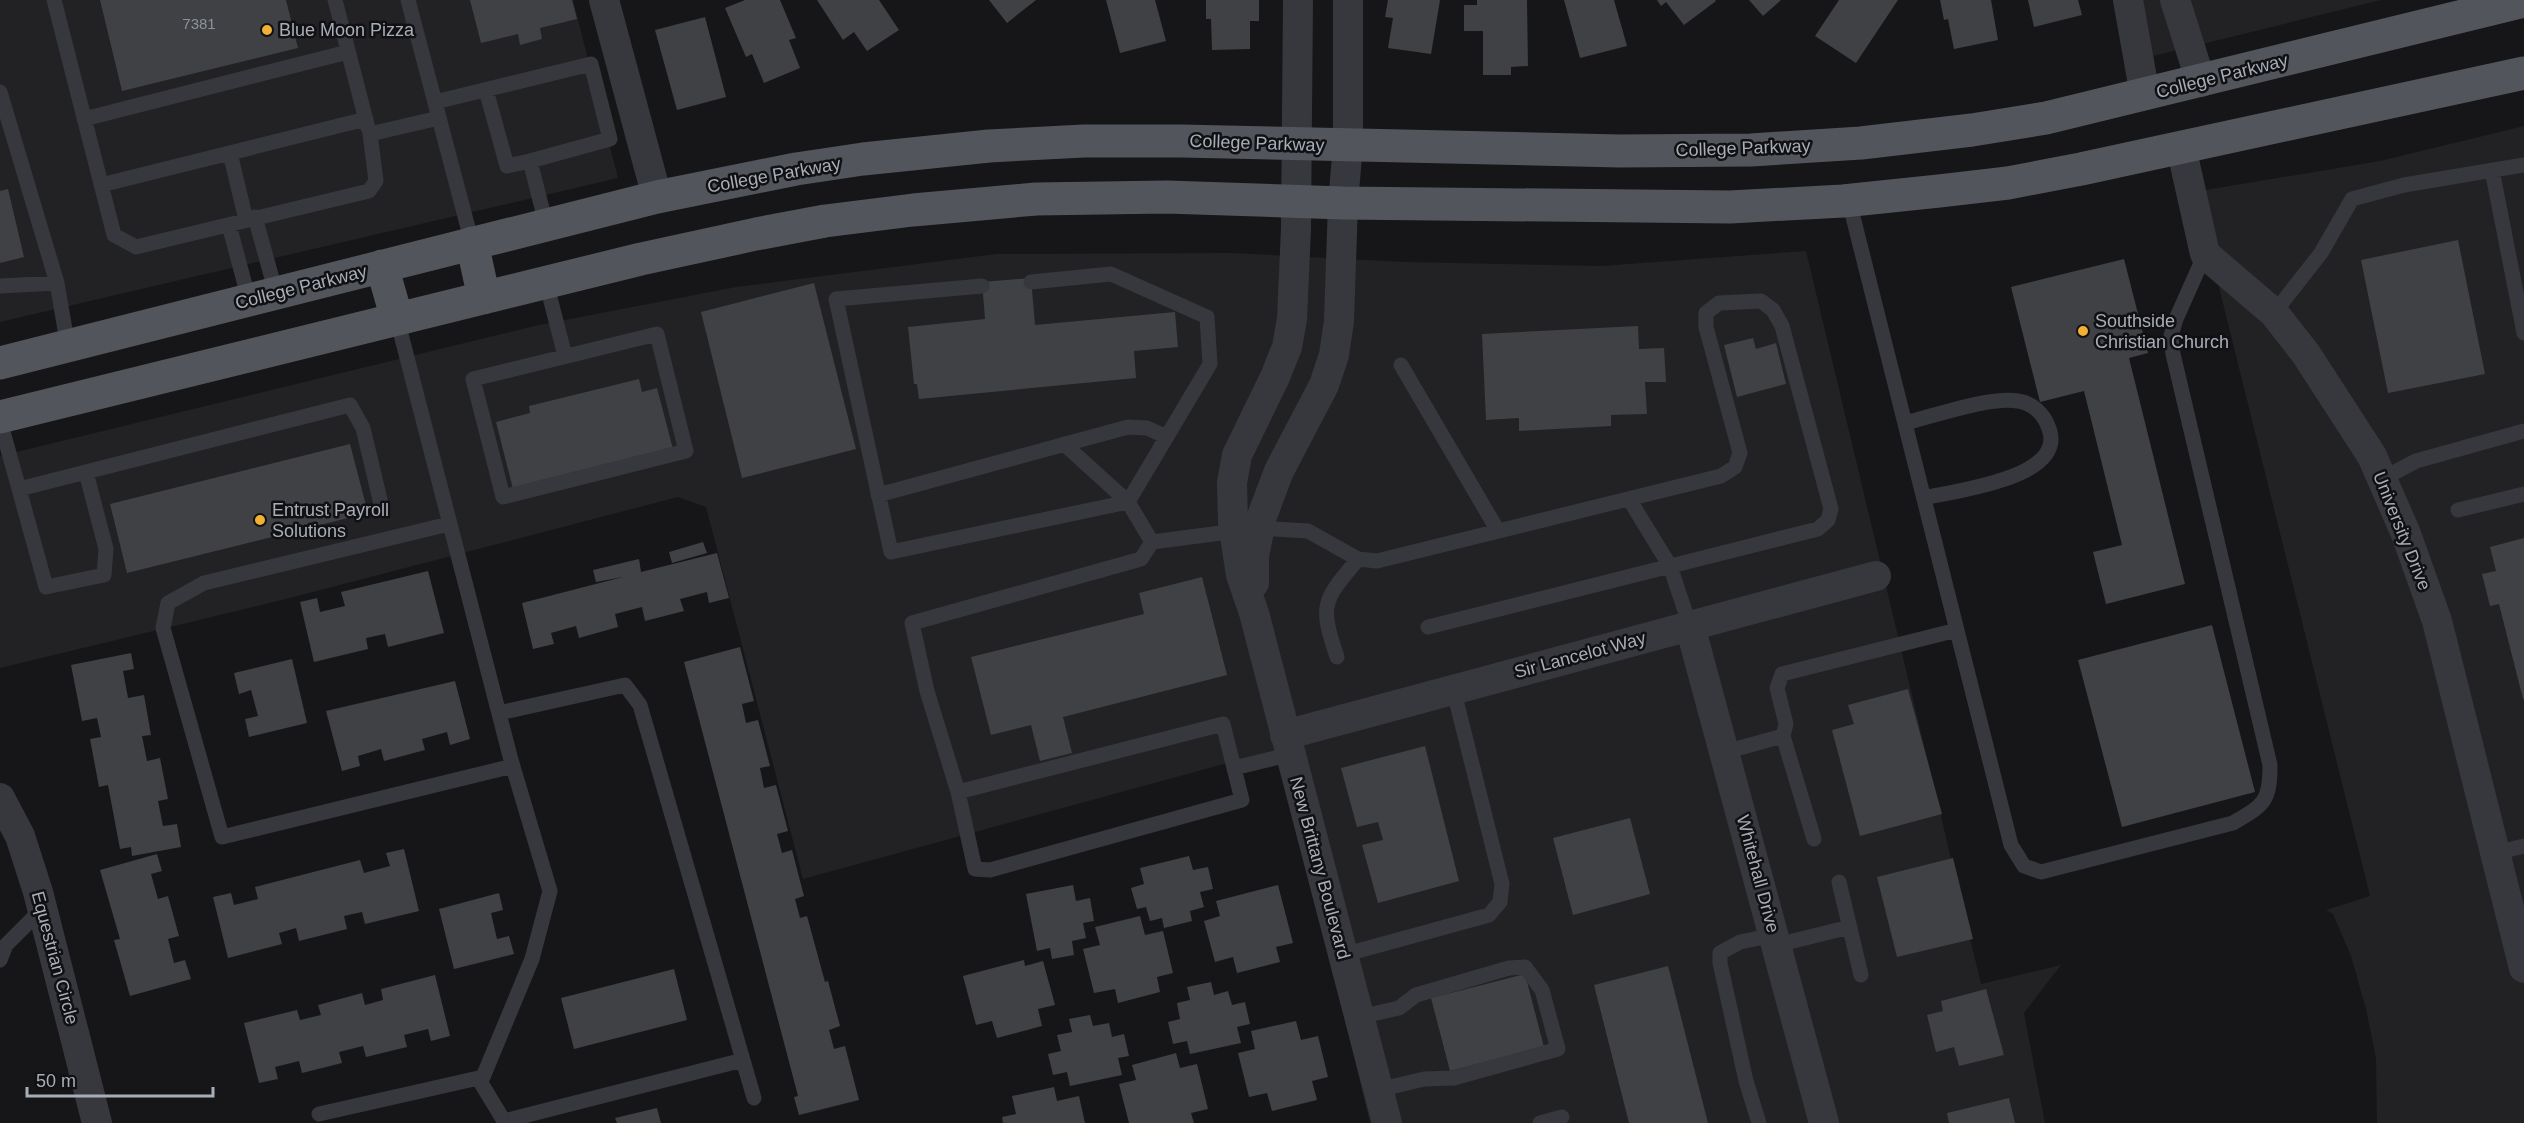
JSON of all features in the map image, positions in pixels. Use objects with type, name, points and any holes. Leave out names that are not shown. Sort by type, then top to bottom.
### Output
[{"type":"main road","name":"College Parkway","points":[[0,363],[657,197],[796,169],[863,159],[989,146],[1084,141],[1608,150],[1751,150],[1861,143],[1972,130],[2046,118],[2202,82],[2524,2]]},
{"type":"main road","points":[[0,419],[546,282],[756,234],[825,221],[913,210],[1036,199],[1167,197],[1343,203],[1730,207],[1849,201],[2008,183],[2524,73]]},
{"type":"main road","points":[[472,243],[484,298]]},
{"type":"main road","points":[[382,266],[398,319]]},
{"type":"street","points":[[604,0],[657,197]]},
{"type":"street","name":"New Brittany Boulevard","points":[[1298,0],[1292,319],[1287,347],[1275,377],[1236,455],[1232,483],[1254,556],[1254,613],[1387,1123]]},
{"type":"street","name":"New Brittany Boulevard","points":[[1246,529],[1311,414],[1334,355],[1341,294],[1343,203],[1348,145],[1348,0]]},
{"type":"street","points":[[2128,0],[2145,95]]},
{"type":"street","points":[[2175,0],[2202,82]]},
{"type":"street","points":[[2181,147],[2205,254]]},
{"type":"street","name":"University Drive","points":[[2205,254],[2274,313],[2306,354],[2372,456],[2406,534],[2437,621],[2495,853],[2519,923],[2524,968]]},
{"type":"street","name":"Sir Lancelot Way","points":[[1288,745],[1454,688],[1876,576]]},
{"type":"street","name":"Whitehall Drive","points":[[1690,626],[1824,1123]]},
{"type":"street","name":"Equestrian Circle","points":[[0,798],[20,836],[42,909],[98,1123]]},
{"type":"lane","points":[[54,0],[114,235],[136,247],[369,191],[376,181],[368,127],[335,0]]},
{"type":"lane","points":[[408,0],[472,243]]},
{"type":"lane","points":[[84,119],[348,52]]},
{"type":"lane","points":[[435,102],[591,64],[610,139],[507,166],[486,90]]},
{"type":"lane","points":[[0,92],[6,131],[57,283],[68,347]]},
{"type":"lane","points":[[101,185],[230,153],[368,127],[439,118]]},
{"type":"lane","points":[[230,153],[250,218],[263,297]]},
{"type":"lane","points":[[530,161],[546,224]]},
{"type":"lane","points":[[2274,313],[2321,253],[2352,199],[2404,185],[2524,165]]},
{"type":"lane","points":[[2492,170],[2524,333]]},
{"type":"lane","points":[[1849,201],[2011,845],[2024,866],[2041,872],[2233,823],[2259,808],[2270,789],[2270,765],[2173,354],[2171,336],[2176,319],[2205,254]]},
{"type":"lane","points":[[229,225],[263,297]]},
{"type":"lane","points":[[982,286],[836,299],[891,552],[1128,502],[1210,364],[1207,317],[1111,274],[1031,282]]},
{"type":"lane","points":[[546,282],[564,356]]},
{"type":"lane","points":[[0,286],[57,283]]},
{"type":"lane","points":[[1152,542],[1246,529],[1308,531],[1358,559],[1377,561],[1721,476],[1735,467],[1740,453],[1706,327],[1706,313],[1719,303],[1761,301],[1773,310],[1782,326],[1831,509],[1828,520],[1818,529],[1428,627]]},
{"type":"lane","points":[[319,1114],[483,1077],[532,959],[550,891],[513,766],[398,319]]},
{"type":"lane","points":[[657,334],[686,451],[503,497],[472,379],[564,356],[657,334]]},
{"type":"lane","points":[[1401,365],[1498,531]]},
{"type":"lane","points":[[1905,423],[2001,400],[2019,401],[2036,408],[2050,430],[2051,441],[2046,452],[2036,464],[2017,477],[1924,498]]},
{"type":"lane","points":[[19,489],[350,405],[363,428],[382,508]]},
{"type":"lane","points":[[0,419],[46,587],[104,575],[106,549],[86,472]]},
{"type":"lane","points":[[878,495],[1128,427],[1147,428],[1167,437]]},
{"type":"lane","points":[[2382,479],[2416,461],[2524,431]]},
{"type":"lane","points":[[1064,444],[1128,502],[1152,542]]},
{"type":"lane","points":[[2458,510],[2524,494]]},
{"type":"lane","points":[[1629,499],[1670,566],[1690,626]]},
{"type":"lane","points":[[449,524],[204,583],[168,603],[163,628],[222,837],[513,766]]},
{"type":"lane","points":[[958,792],[1223,724],[1242,800],[990,870],[975,869],[958,792],[927,691],[912,623],[1142,559],[1152,542]]},
{"type":"lane","points":[[1337,657],[1326,623],[1325,608],[1330,592],[1358,559]]},
{"type":"lane","points":[[1814,839],[1783,736],[1786,724],[1777,688],[1782,674],[1957,630]]},
{"type":"lane","points":[[499,712],[625,685],[640,705],[754,1098]]},
{"type":"lane","points":[[1343,955],[1489,915],[1500,902],[1502,884],[1454,688]]},
{"type":"lane","points":[[1725,752],[1783,736]]},
{"type":"lane","points":[[1234,768],[1288,745]]},
{"type":"lane","points":[[2495,853],[2524,846]]},
{"type":"lane","points":[[1839,882],[1862,975]]},
{"type":"lane","points":[[0,960],[6,945],[42,909]]},
{"type":"lane","points":[[1759,1123],[1746,1081],[1720,963],[1720,953],[1740,942],[1775,940],[1850,927]]},
{"type":"lane","points":[[1359,1017],[1399,1008],[1416,995],[1509,968],[1525,967],[1542,990],[1558,1049],[1454,1078],[1424,1079],[1378,1090]]},
{"type":"lane","points":[[478,1078],[504,1121],[743,1060]]},
{"type":"lane","points":[[1540,1123],[1562,1117]]},
{"type":"shaded area","points":[[0,0],[573,0],[618,178],[0,322]]},
{"type":"shaded area","points":[[2113,0],[2381,0],[2129,62]]},
{"type":"shaded area","points":[[2524,126],[2524,1123],[2377,1123],[2376,1058],[2366,1009],[2351,956],[2333,914],[2326,910],[2370,896],[2215,271],[2182,194],[2380,161]]},
{"type":"shaded area","points":[[1806,251],[1981,984],[2061,965],[2024,1013],[2045,1123],[1370,1123],[1279,749],[803,879],[706,507],[678,497],[286,599],[0,668],[0,456],[539,325],[736,287],[996,254],[1231,253],[1405,262],[1601,266]]},
{"type":"building","points":[[100,0],[286,0],[298,48],[122,91]]},
{"type":"building","points":[[470,0],[572,0],[577,19],[540,28],[542,39],[520,45],[518,34],[481,43]]},
{"type":"building","points":[[745,0],[780,0],[796,38],[789,40],[800,68],[764,83],[752,54],[746,57],[725,8]]},
{"type":"building","points":[[817,0],[879,0],[899,30],[867,51],[854,32],[843,40]]},
{"type":"building","points":[[989,0],[1036,0],[1007,23]]},
{"type":"building","points":[[1106,0],[1155,0],[1166,41],[1120,53]]},
{"type":"building","points":[[1206,0],[1259,0],[1259,21],[1250,21],[1250,49],[1212,50],[1211,19],[1206,19]]},
{"type":"building","points":[[1388,0],[1440,0],[1431,54],[1388,48],[1393,18],[1385,17]]},
{"type":"building","points":[[1477,0],[1527,0],[1528,66],[1511,67],[1511,75],[1483,75],[1483,31],[1464,31],[1464,5],[1477,5]]},
{"type":"building","points":[[1564,0],[1614,0],[1627,46],[1580,58]]},
{"type":"building","points":[[1657,0],[1716,1],[1684,25],[1666,2],[1661,6]]},
{"type":"building","points":[[1749,0],[1781,0],[1763,16]]},
{"type":"building","points":[[1839,0],[1898,0],[1856,63],[1815,36]]},
{"type":"building","points":[[1940,0],[1991,0],[1998,40],[1954,49],[1948,19],[1944,20]]},
{"type":"building","points":[[2028,0],[2078,0],[2082,15],[2034,27]]},
{"type":"building","points":[[705,17],[726,97],[677,110],[655,30]]},
{"type":"building","points":[[8,189],[24,257],[0,263],[0,191]]},
{"type":"building","points":[[2458,240],[2485,374],[2388,393],[2361,260]]},
{"type":"building","points":[[2124,259],[2148,353],[2129,358],[2185,584],[2106,604],[2093,552],[2122,545],[2084,391],[2040,402],[2011,287]]},
{"type":"building","points":[[1031,278],[1035,325],[1175,312],[1178,347],[1134,351],[1136,378],[919,399],[917,384],[914,384],[908,327],[985,319],[982,282]]},
{"type":"building","points":[[814,283],[856,449],[742,478],[701,312]]},
{"type":"building","points":[[1638,326],[1639,349],[1664,348],[1666,382],[1645,382],[1647,414],[1611,415],[1611,426],[1519,431],[1519,418],[1486,420],[1482,334]]},
{"type":"building","points":[[1753,338],[1756,349],[1776,343],[1786,384],[1737,397],[1724,345]]},
{"type":"building","points":[[639,379],[642,392],[657,388],[673,449],[513,489],[496,422],[530,413],[529,406]]},
{"type":"building","points":[[350,444],[368,513],[127,573],[110,504]]},
{"type":"building","points":[[2524,538],[2523,699],[2499,604],[2490,606],[2482,574],[2496,571],[2490,547]]},
{"type":"building","points":[[703,542],[707,553],[672,563],[669,552]]},
{"type":"building","points":[[717,553],[729,598],[709,603],[707,592],[680,599],[684,611],[645,621],[642,607],[615,614],[618,627],[579,638],[576,626],[551,633],[554,644],[533,649],[522,603],[623,577],[596,582],[593,570],[639,559],[641,572]]},
{"type":"building","points":[[428,571],[444,633],[388,647],[385,634],[366,638],[368,649],[314,662],[300,602],[317,598],[320,612],[345,606],[341,592]]},
{"type":"building","points":[[1202,577],[1227,675],[1063,717],[1072,753],[1040,761],[1031,725],[991,735],[971,657],[1144,614],[1139,593]]},
{"type":"building","points":[[2212,625],[2255,792],[2122,827],[2078,660]]},
{"type":"building","points":[[740,647],[754,701],[742,704],[746,723],[758,720],[770,766],[760,768],[764,788],[776,785],[788,831],[777,834],[782,853],[792,850],[804,896],[795,899],[800,918],[807,916],[840,1026],[829,1030],[834,1049],[845,1046],[859,1100],[799,1115],[794,1097],[798,1096],[684,662]]},
{"type":"building","points":[[131,653],[134,669],[123,671],[128,698],[144,695],[151,735],[142,736],[147,761],[160,758],[168,799],[158,801],[163,826],[177,824],[181,847],[132,856],[131,847],[120,849],[108,785],[99,787],[90,739],[101,737],[97,718],[82,721],[71,665]]},
{"type":"building","points":[[292,659],[307,723],[249,737],[245,719],[258,716],[251,690],[239,694],[234,673]]},
{"type":"building","points":[[455,681],[470,739],[450,745],[447,732],[422,739],[425,750],[384,761],[381,749],[358,756],[360,766],[342,771],[326,711]]},
{"type":"building","points":[[1908,689],[1942,814],[1860,836],[1832,730],[1854,724],[1848,705]]},
{"type":"building","points":[[1425,746],[1459,881],[1378,903],[1362,845],[1383,840],[1378,822],[1357,827],[1341,768]]},
{"type":"building","points":[[1630,818],[1650,894],[1573,915],[1553,838]]},
{"type":"building","points":[[404,849],[419,911],[365,924],[362,912],[344,916],[347,929],[299,941],[296,928],[279,933],[282,944],[228,958],[213,897],[231,893],[234,905],[258,899],[255,887],[360,860],[364,873],[390,866],[386,853]]},
{"type":"building","points":[[157,854],[162,871],[151,874],[158,899],[168,896],[179,936],[168,939],[174,963],[185,960],[191,979],[130,996],[114,940],[120,939],[100,870]]},
{"type":"building","points":[[1189,856],[1193,870],[1208,867],[1213,889],[1200,892],[1204,907],[1190,911],[1192,921],[1164,928],[1162,918],[1150,921],[1146,907],[1137,909],[1131,888],[1144,884],[1140,868]]},
{"type":"building","points":[[1953,858],[1973,939],[1897,957],[1877,877]]},
{"type":"building","points":[[1073,885],[1076,901],[1090,898],[1094,921],[1083,923],[1086,938],[1072,941],[1074,955],[1052,959],[1050,948],[1037,951],[1026,894]]},
{"type":"building","points":[[1278,885],[1293,943],[1276,947],[1280,962],[1237,973],[1233,957],[1215,962],[1204,921],[1220,916],[1216,901]]},
{"type":"building","points":[[499,893],[503,910],[491,913],[497,939],[509,936],[514,954],[454,969],[439,909]]},
{"type":"building","points":[[1140,916],[1145,935],[1163,931],[1173,973],[1157,977],[1160,992],[1118,1003],[1115,989],[1094,993],[1083,949],[1100,945],[1095,927]]},
{"type":"building","points":[[1024,960],[1025,966],[1043,961],[1055,1005],[1038,1009],[1042,1026],[997,1038],[992,1021],[976,1025],[963,976]]},
{"type":"building","points":[[1668,966],[1708,1123],[1629,1123],[1594,985]]},
{"type":"building","points":[[674,969],[687,1020],[574,1049],[561,998]]},
{"type":"building","points":[[1525,974],[1544,1047],[1450,1071],[1431,998]]},
{"type":"building","points":[[435,975],[450,1036],[431,1041],[428,1029],[404,1035],[407,1047],[366,1057],[363,1046],[339,1052],[342,1063],[302,1073],[299,1061],[275,1067],[278,1079],[259,1083],[244,1023],[297,1010],[300,1020],[321,1015],[318,1005],[362,993],[365,1005],[383,1000],[381,989]]},
{"type":"building","points":[[1211,982],[1214,995],[1228,991],[1232,1005],[1245,1002],[1250,1024],[1237,1027],[1241,1043],[1190,1054],[1187,1041],[1173,1044],[1168,1022],[1180,1019],[1177,1003],[1190,1000],[1187,987]]},
{"type":"building","points":[[1986,989],[2004,1055],[1959,1066],[1954,1047],[1936,1052],[1927,1015],[1943,1011],[1941,1001]]},
{"type":"building","points":[[1090,1015],[1093,1026],[1109,1023],[1112,1037],[1124,1034],[1129,1056],[1118,1058],[1122,1075],[1070,1086],[1067,1072],[1053,1075],[1048,1054],[1061,1051],[1057,1035],[1072,1032],[1069,1019]]},
{"type":"building","points":[[1296,1021],[1301,1040],[1318,1036],[1328,1077],[1312,1081],[1317,1100],[1272,1111],[1267,1093],[1249,1097],[1238,1053],[1255,1049],[1251,1031]]},
{"type":"building","points":[[1176,1053],[1180,1068],[1197,1064],[1208,1109],[1191,1113],[1194,1123],[1129,1123],[1119,1084],[1136,1080],[1132,1065]]},
{"type":"building","points":[[1054,1087],[1057,1101],[1079,1096],[1085,1123],[1003,1123],[1002,1117],[1016,1114],[1012,1096]]},
{"type":"building","points":[[2009,1098],[2015,1123],[1949,1123],[1947,1113]]},
{"type":"building","points":[[657,1108],[661,1123],[617,1123],[615,1118]]},
{"type":"place","name":"Blue Moon Pizza","points":[[267,30]]},
{"type":"place","name":"Southside Christian Church","points":[[2083,331]]},
{"type":"place","name":"Entrust Payroll Solutions","points":[[260,520]]}]
